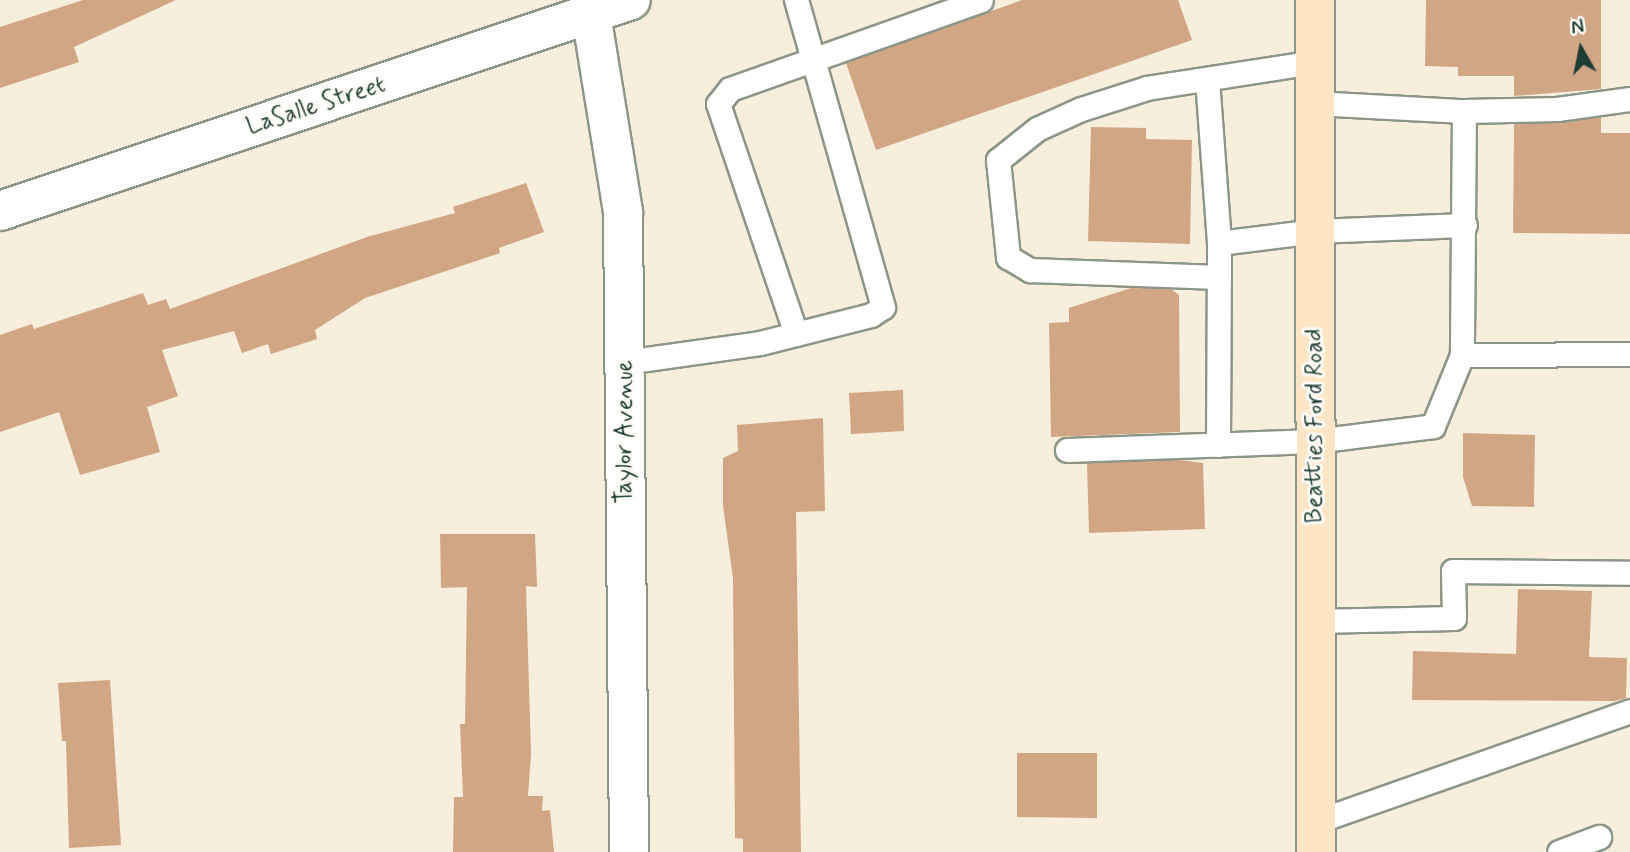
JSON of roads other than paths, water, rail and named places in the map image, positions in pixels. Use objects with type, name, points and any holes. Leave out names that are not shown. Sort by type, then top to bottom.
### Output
[{"type":"main road","name":"Beatties Ford Road","points":[[1315,0],[1315,837]]},
{"type":"street","name":"LaSalle Street","points":[[0,211],[631,0]]},
{"type":"street","name":"Taylor Avenue","points":[[592,14],[624,212],[629,852]]},
{"type":"lane","points":[[625,362],[796,334],[871,315],[883,306],[796,0]]},
{"type":"lane","points":[[796,334],[718,104],[730,89],[981,0]]},
{"type":"lane","points":[[1219,277],[1030,270],[1008,257],[998,160],[1037,129],[1081,109],[1147,88],[1314,62]]},
{"type":"lane","points":[[1208,79],[1219,243],[1218,445]]},
{"type":"lane","points":[[1314,103],[1464,111],[1557,109],[1630,99]]},
{"type":"lane","points":[[1067,450],[1315,440],[1433,426],[1462,355],[1464,111]]},
{"type":"lane","points":[[1219,243],[1315,230],[1465,225]]},
{"type":"lane","points":[[1462,355],[1630,354]]},
{"type":"lane","points":[[1315,621],[1454,618],[1453,571],[1630,573]]},
{"type":"lane","points":[[1315,837],[1630,711]]},
{"type":"lane","points":[[1559,852],[1599,837]]}]
